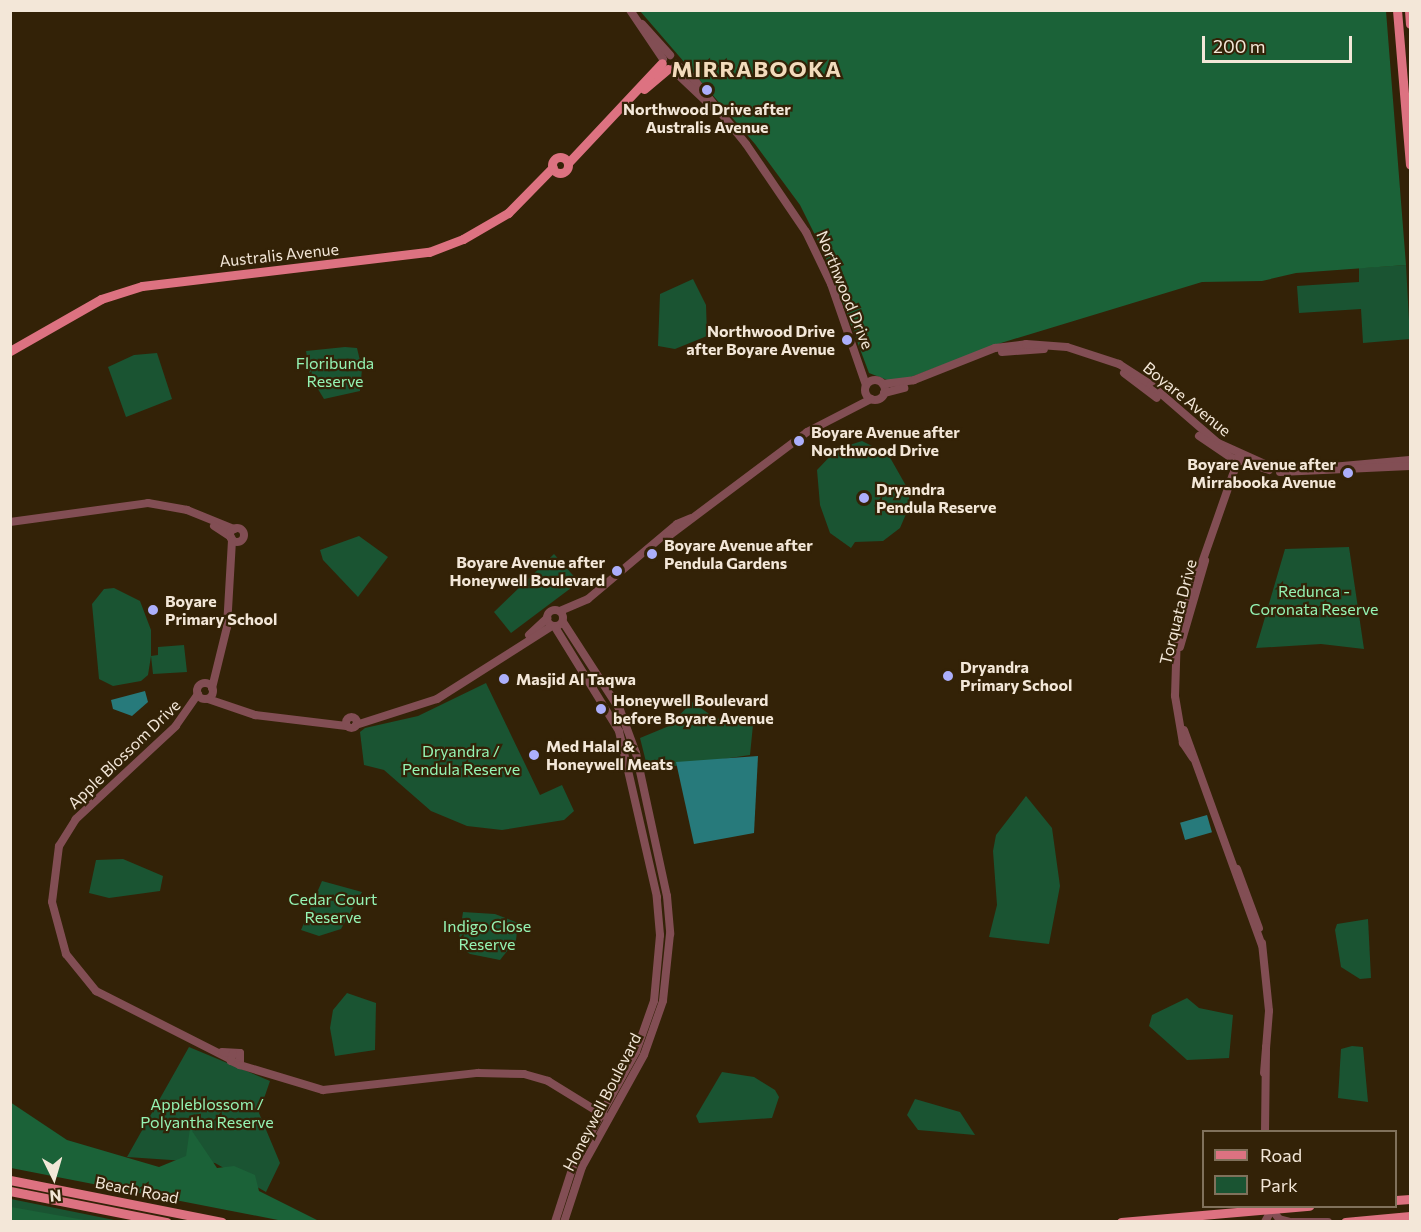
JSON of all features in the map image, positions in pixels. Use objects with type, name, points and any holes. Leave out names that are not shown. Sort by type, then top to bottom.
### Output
[{"type":"main road","points":[[1397,10],[1410,164]]},
{"type":"main road","points":[[1409,10],[1410,24]]},
{"type":"main road","name":"Australis Avenue","points":[[10,351],[101,299],[142,286],[429,252],[495,222],[556,170],[566,170],[565,160],[668,63]]},
{"type":"main road","name":"Beach Road","points":[[10,1180],[222,1221]]},
{"type":"main road","name":"Beach Road","points":[[10,1191],[167,1221]]},
{"type":"main road","points":[[1220,1213],[1243,1208]]},
{"type":"main road","points":[[1121,1221],[1262,1208]]},
{"type":"main road","points":[[1345,1221],[1410,1216]]},
{"type":"street","name":"Northwood Drive","points":[[630,10],[668,63],[715,108],[777,186],[806,232],[869,389]]},
{"type":"street","name":"Boyare Avenue","points":[[884,388],[899,385],[979,352],[1011,345],[1076,349],[1142,378],[1200,430],[1236,457],[1298,474],[1410,466]]},
{"type":"street","points":[[869,389],[884,388]]},
{"type":"street","points":[[198,694],[206,699],[221,701],[255,715],[325,722],[351,722],[377,718],[437,699],[559,621],[575,606],[670,535],[677,524],[695,516],[807,432],[854,408],[869,389],[884,388]]},
{"type":"street","name":"Boyare Avenue","points":[[1236,457],[1296,468],[1410,460]]},
{"type":"street","name":"Torquata Drive","points":[[1236,457],[1206,552],[1175,678],[1182,728],[1262,945],[1269,985],[1264,1072],[1265,1130]]},
{"type":"street","points":[[10,522],[123,506],[194,517],[234,537],[227,627],[212,676],[213,689],[221,701]]},
{"type":"street","points":[[518,647],[552,611],[559,621]]},
{"type":"street","points":[[547,618],[559,621]]},
{"type":"street","name":"Honeywell Boulevard","points":[[556,1218],[574,1163],[636,1052],[654,1000],[658,968],[657,897],[636,753],[620,710],[600,674],[559,621]]},
{"type":"street","name":"Honeywell Boulevard","points":[[559,621],[620,730],[667,897],[668,969],[644,1055],[574,1189],[564,1221]]},
{"type":"street","points":[[592,680],[600,674]]},
{"type":"street","points":[[212,676],[203,684],[213,689]]},
{"type":"street","name":"Apple Blossom Drive","points":[[194,705],[203,684]]},
{"type":"street","points":[[206,699],[213,689]]},
{"type":"street","name":"Apple Blossom Drive","points":[[206,699],[194,705],[76,819],[59,846],[52,902],[66,954],[96,991],[242,1062],[323,1090],[478,1073],[524,1074],[602,1111]]},
{"type":"street","points":[[626,755],[636,753]]},
{"type":"street","points":[[602,1111],[611,1115]]},
{"type":"street","points":[[556,1218],[574,1189]]},
{"type":"street","points":[[1272,1208],[1279,1219],[1328,1221]]},
{"type":"green space","points":[[640,11],[1386,11],[1406,265],[1296,273],[1262,281],[1202,282],[1001,343],[895,383],[869,373],[824,253],[800,205],[755,144]]},
{"type":"green space","points":[[1406,265],[1410,339],[1363,343],[1361,309],[1299,313],[1297,286],[1359,282],[1359,268]]},
{"type":"green space","points":[[693,279],[706,305],[707,336],[675,349],[658,346],[660,294]]},
{"type":"green space","name":"Floribunda Reserve","points":[[357,348],[362,369],[360,391],[324,399],[310,376],[306,351]]},
{"type":"green space","points":[[157,353],[172,399],[126,417],[108,367],[134,355]]},
{"type":"green space","name":"Dryandra Pendula Reserve","points":[[862,441],[888,454],[909,491],[909,507],[900,528],[883,541],[855,542],[851,548],[830,533],[820,505],[817,470],[837,449]]},
{"type":"green space","points":[[359,536],[388,557],[358,597],[323,560],[320,550]]},
{"type":"green space","name":"Redunca - Coronata Reserve","points":[[1349,547],[1364,649],[1321,644],[1256,648],[1285,549]]},
{"type":"green space","points":[[554,554],[579,582],[511,633],[494,612]]},
{"type":"green space","points":[[114,588],[140,601],[151,630],[151,656],[148,675],[141,681],[113,686],[99,679],[92,604],[104,589]]},
{"type":"green space","points":[[184,645],[187,672],[153,674],[151,656],[158,655],[158,647]]},
{"type":"green space","name":"Dryandra / Pendula Reserve","points":[[486,683],[540,795],[562,785],[574,811],[564,820],[502,830],[467,826],[431,811],[384,770],[364,765],[360,732],[365,728],[418,716]]},
{"type":"green space","points":[[692,702],[715,718],[753,725],[750,755],[648,770],[640,738],[669,726]]},
{"type":"green space","points":[[1026,796],[1052,828],[1060,886],[1049,944],[989,937],[997,905],[993,851],[996,835]]},
{"type":"green space","points":[[123,859],[163,876],[160,891],[109,898],[89,893],[96,860]]},
{"type":"green space","name":"Cedar Court Reserve","points":[[322,881],[362,892],[341,929],[319,936],[301,930]]},
{"type":"green space","name":"Indigo Close Reserve","points":[[463,912],[495,914],[518,923],[516,940],[500,960],[470,954],[458,946]]},
{"type":"green space","points":[[1368,919],[1371,978],[1360,979],[1341,967],[1335,930],[1337,924]]},
{"type":"green space","points":[[347,993],[376,1003],[375,1050],[335,1056],[330,1028],[333,1010]]},
{"type":"green space","points":[[1187,998],[1199,1008],[1233,1015],[1229,1058],[1187,1060],[1149,1026],[1152,1015]]},
{"type":"green space","points":[[1352,1046],[1363,1047],[1368,1102],[1338,1098],[1341,1049]]},
{"type":"green space","name":"Appleblossom / Polyantha Reserve","points":[[189,1047],[270,1081],[259,1113],[280,1163],[266,1192],[215,1163],[127,1157]]},
{"type":"green space","points":[[722,1072],[754,1077],[775,1090],[779,1097],[772,1118],[699,1123],[696,1116]]},
{"type":"green space","points":[[915,1099],[960,1112],[975,1135],[918,1130],[907,1115]]},
{"type":"green space","points":[[10,1102],[67,1140],[159,1167],[186,1156],[190,1128],[217,1168],[234,1166],[255,1175],[259,1191],[319,1221],[283,1221],[11,1168]]},
{"type":"green space","points":[[11,1199],[119,1221],[11,1221]]},
{"type":"green space","points":[[11,1207],[90,1221],[11,1221]]},
{"type":"water","points":[[145,691],[148,702],[132,716],[113,709],[111,700]]},
{"type":"water","points":[[758,756],[754,833],[694,844],[676,762]]},
{"type":"water","points":[[1207,815],[1212,832],[1185,840],[1180,823]]},
{"type":"place","name":"Northwood Drive after Australis Avenue","points":[[707,90]]},
{"type":"place","name":"Northwood Drive after Boyare Avenue","points":[[847,340]]},
{"type":"place","name":"Boyare Avenue after Northwood Drive","points":[[799,441]]},
{"type":"place","name":"Boyare Avenue after Mirrabooka Avenue","points":[[1348,473]]},
{"type":"place","name":"Dryandra Pendula Reserve","points":[[864,498]]},
{"type":"place","name":"Boyare Avenue after Pendula Gardens","points":[[652,554]]},
{"type":"place","name":"Boyare Avenue after Honeywell Boulevard","points":[[617,571]]},
{"type":"place","name":"Boyare Primary School","points":[[153,610]]},
{"type":"place","name":"Dryandra Primary School","points":[[948,676]]},
{"type":"place","name":"Masjid Al Taqwa","points":[[504,679]]},
{"type":"place","name":"Honeywell Boulevard before Boyare Avenue","points":[[601,709]]},
{"type":"place","name":"Med Halal & Honeywell Meats","points":[[534,755]]},
{"type":"district","name":"MIRRABOOKA","points":[[757,69]]}]
